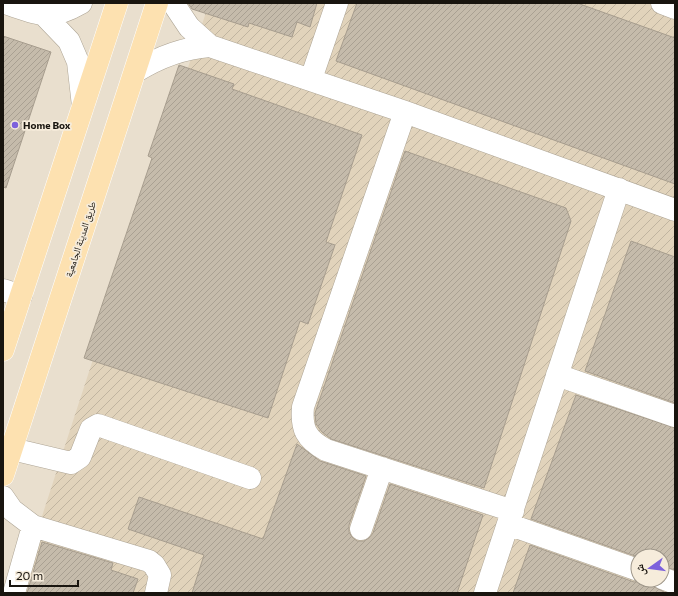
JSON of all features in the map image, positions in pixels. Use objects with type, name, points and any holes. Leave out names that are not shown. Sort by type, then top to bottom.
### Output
[{"type":"main road","points":[[3,350],[12,293],[83,106],[117,3]]},
{"type":"main road","name":"طريق المدينة الجامعية","points":[[3,475],[157,3]]},
{"type":"lane","points":[[5,3],[45,16],[69,41],[78,62],[83,106]]},
{"type":"lane","points":[[45,16],[63,12],[81,3]]},
{"type":"lane","points":[[173,3],[189,27],[210,46]]},
{"type":"lane","points":[[311,79],[337,3]]},
{"type":"lane","points":[[662,3],[675,8]]},
{"type":"lane","points":[[135,72],[163,56],[194,47],[210,46],[406,112],[675,210]]},
{"type":"lane","points":[[406,112],[303,406],[301,420],[305,433],[314,444],[326,450],[382,468],[630,567]]},
{"type":"lane","points":[[485,593],[619,190]]},
{"type":"lane","points":[[557,375],[675,416]]},
{"type":"lane","points":[[12,449],[70,463],[80,457],[91,429],[98,425],[250,478]]},
{"type":"lane","points":[[361,529],[382,468]]},
{"type":"lane","points":[[3,497],[12,510],[33,526],[149,561],[154,565],[160,575],[156,593]]},
{"type":"lane","points":[[14,593],[33,526]]},
{"type":"shaded area","points":[[209,3],[675,3],[675,593],[17,593]]},
{"type":"building","points":[[188,3],[317,3],[310,27],[297,22],[292,37],[249,23],[248,27],[192,9]]},
{"type":"building","points":[[357,3],[577,3],[675,38],[675,184],[336,61]]},
{"type":"building","name":"Home Box","points":[[3,36],[51,52],[6,188],[3,187]]},
{"type":"building","points":[[179,65],[234,84],[232,89],[362,135],[326,242],[335,245],[308,324],[300,321],[268,418],[84,358],[152,158],[148,156]]},
{"type":"building","points":[[405,151],[566,208],[571,221],[484,488],[331,439],[322,432],[316,424],[315,413]]},
{"type":"building","points":[[631,241],[675,257],[675,403],[585,371]]},
{"type":"building","points":[[576,395],[675,428],[675,570],[670,568],[670,548],[630,548],[630,554],[531,519]]},
{"type":"building","points":[[297,444],[320,461],[366,476],[349,525],[349,532],[357,541],[364,541],[373,533],[390,484],[483,515],[457,593],[192,593],[204,555],[128,529],[139,497],[263,539]]},
{"type":"building","points":[[42,542],[113,563],[111,570],[138,579],[133,593],[27,593]]},
{"type":"building","points":[[530,545],[630,581],[630,588],[657,588],[666,593],[513,593]]},
{"type":"place","name":"Home Box","points":[[15,125]]}]
